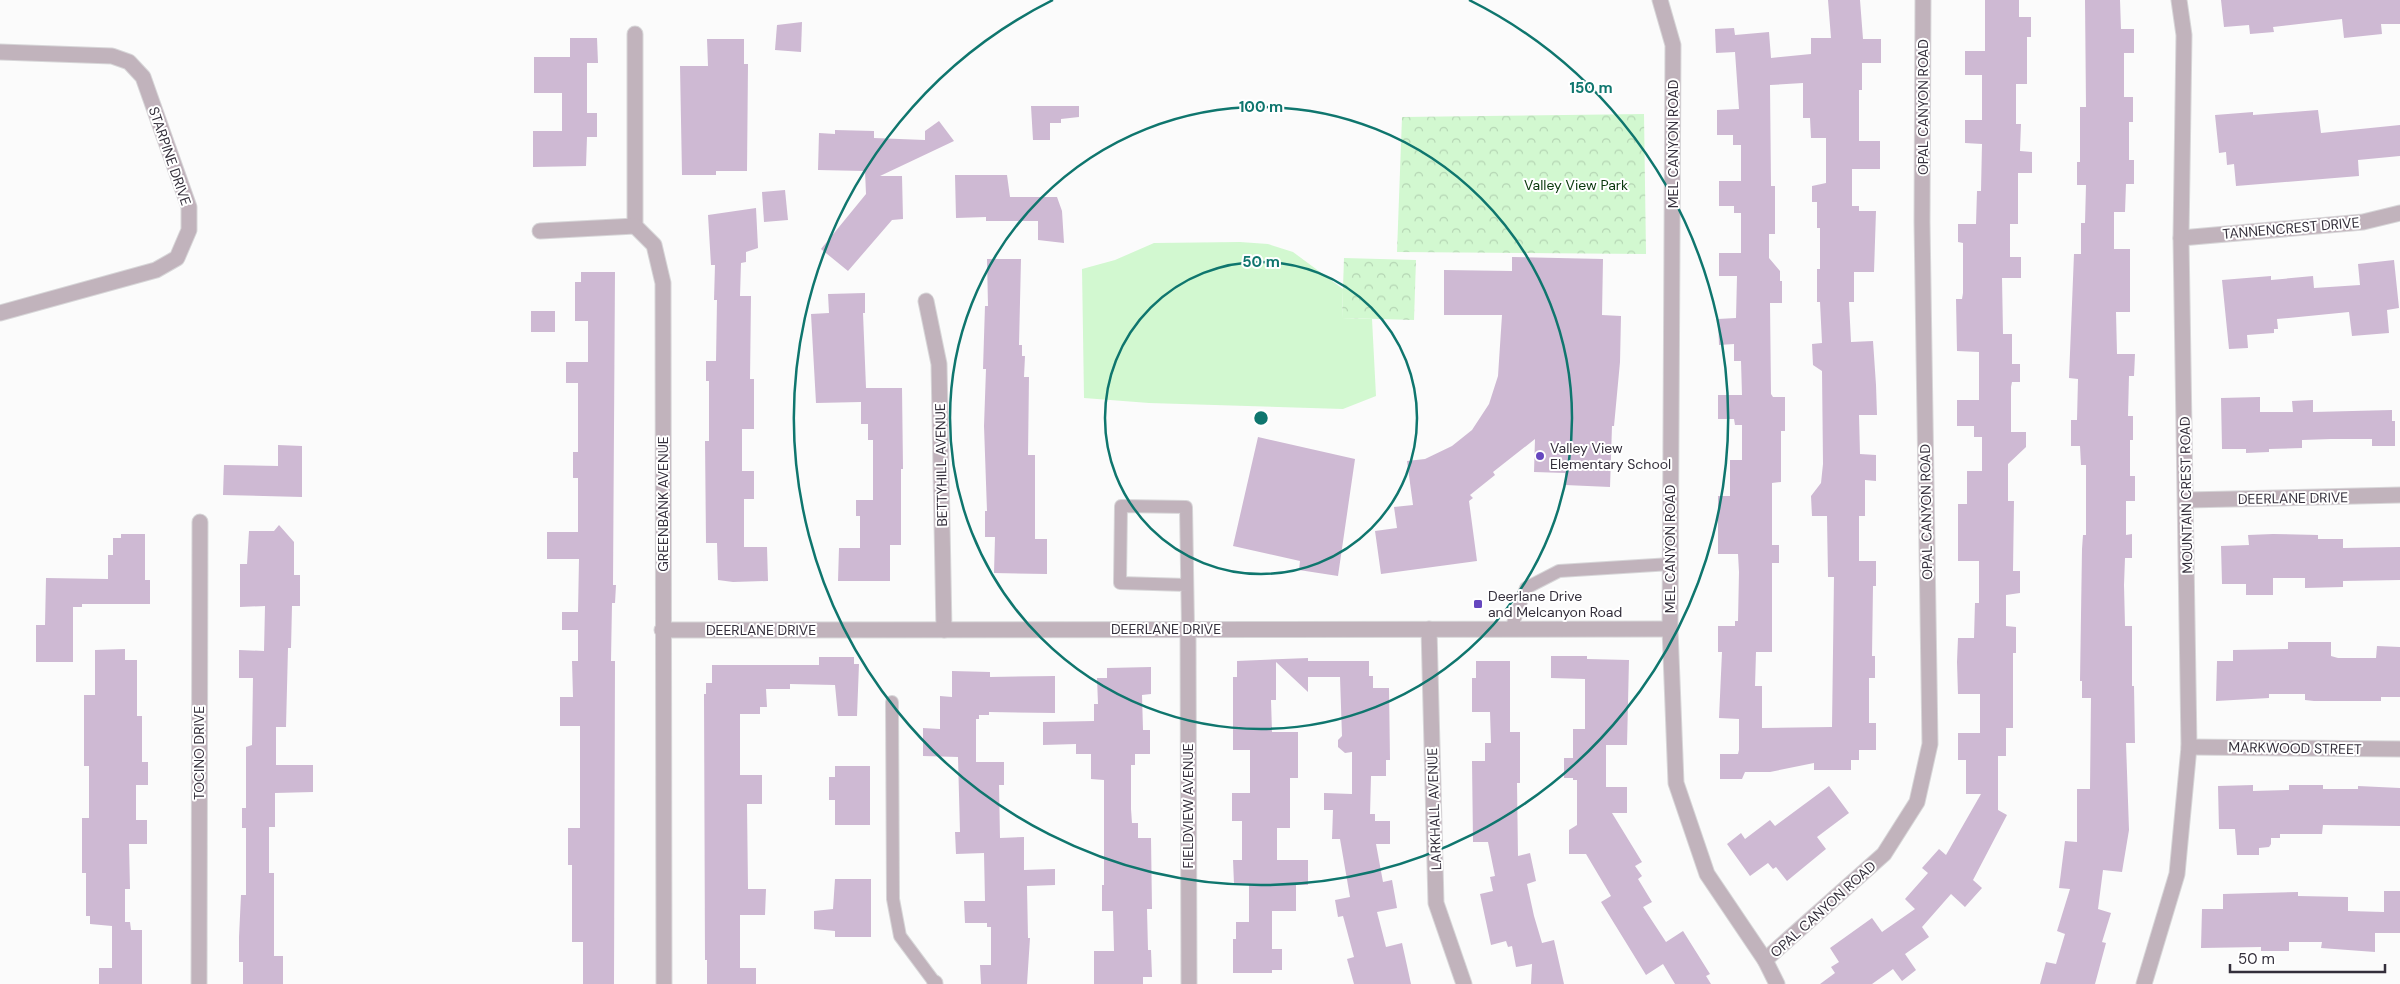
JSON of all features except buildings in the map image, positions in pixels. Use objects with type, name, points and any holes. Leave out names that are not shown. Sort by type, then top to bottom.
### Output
[{"type":"street","name":"MEL CANYON ROAD","points":[[1660,0],[1673,45],[1670,629],[1676,783],[1707,874],[1765,960],[1777,984]]},
{"type":"street","name":"OPAL CANYON ROAD","points":[[1765,960],[1884,854],[1917,802],[1930,744],[1922,222],[1924,0]]},
{"type":"street","name":"MOUNTAIN CREST ROAD","points":[[2144,984],[2177,874],[2189,747],[2181,238],[2184,35],[2179,0]]},
{"type":"street","points":[[540,231],[635,226],[635,34]]},
{"type":"street","name":"STARPINE DRIVE","points":[[0,52],[112,56],[129,62],[142,77],[189,207],[189,230],[177,258],[156,270],[0,313]]},
{"type":"street","name":"TANNENCREST DRIVE","points":[[2181,238],[2363,222],[2400,213]]},
{"type":"street","name":"GREENBANK AVENUE","points":[[635,226],[654,244],[663,283],[664,984]]},
{"type":"street","name":"BETTYHILL AVENUE","points":[[926,301],[939,364],[944,630]]},
{"type":"street","name":"DEERLANE DRIVE","points":[[2186,500],[2400,495]]},
{"type":"street","name":"TOCINO DRIVE","points":[[199,984],[200,522]]},
{"type":"street","name":"FIELDVIEW AVENUE","points":[[1188,628],[1189,984]]},
{"type":"street","name":"LARKHALL AVENUE","points":[[1429,629],[1436,903],[1464,984]]},
{"type":"street","name":"DEERLANE DRIVE","points":[[662,630],[1670,629]]},
{"type":"street","name":"MARKWOOD STREET","points":[[2189,747],[2400,749]]},
{"type":"lane","points":[[1187,585],[1120,583],[1121,506],[1186,507],[1188,628]]},
{"type":"lane","points":[[1511,629],[1526,588],[1559,571],[1670,564]]},
{"type":"lane","points":[[892,702],[893,899],[900,936],[935,983]]},
{"type":"green space","name":"Valley View Park","points":[[1644,114],[1646,254],[1397,252],[1402,117]]},
{"type":"green space","points":[[1240,242],[1268,244],[1293,252],[1343,289],[1342,318],[1372,319],[1376,396],[1343,409],[1149,403],[1084,398],[1082,269],[1115,260],[1154,243]]},
{"type":"green space","points":[[1344,258],[1416,260],[1414,320],[1342,318]]},
{"type":"place","name":"Valley View Elementary School","points":[[1540,456]]},
{"type":"place","name":"Deerlane Drive and Melcanyon Road","points":[[1478,604]]}]
